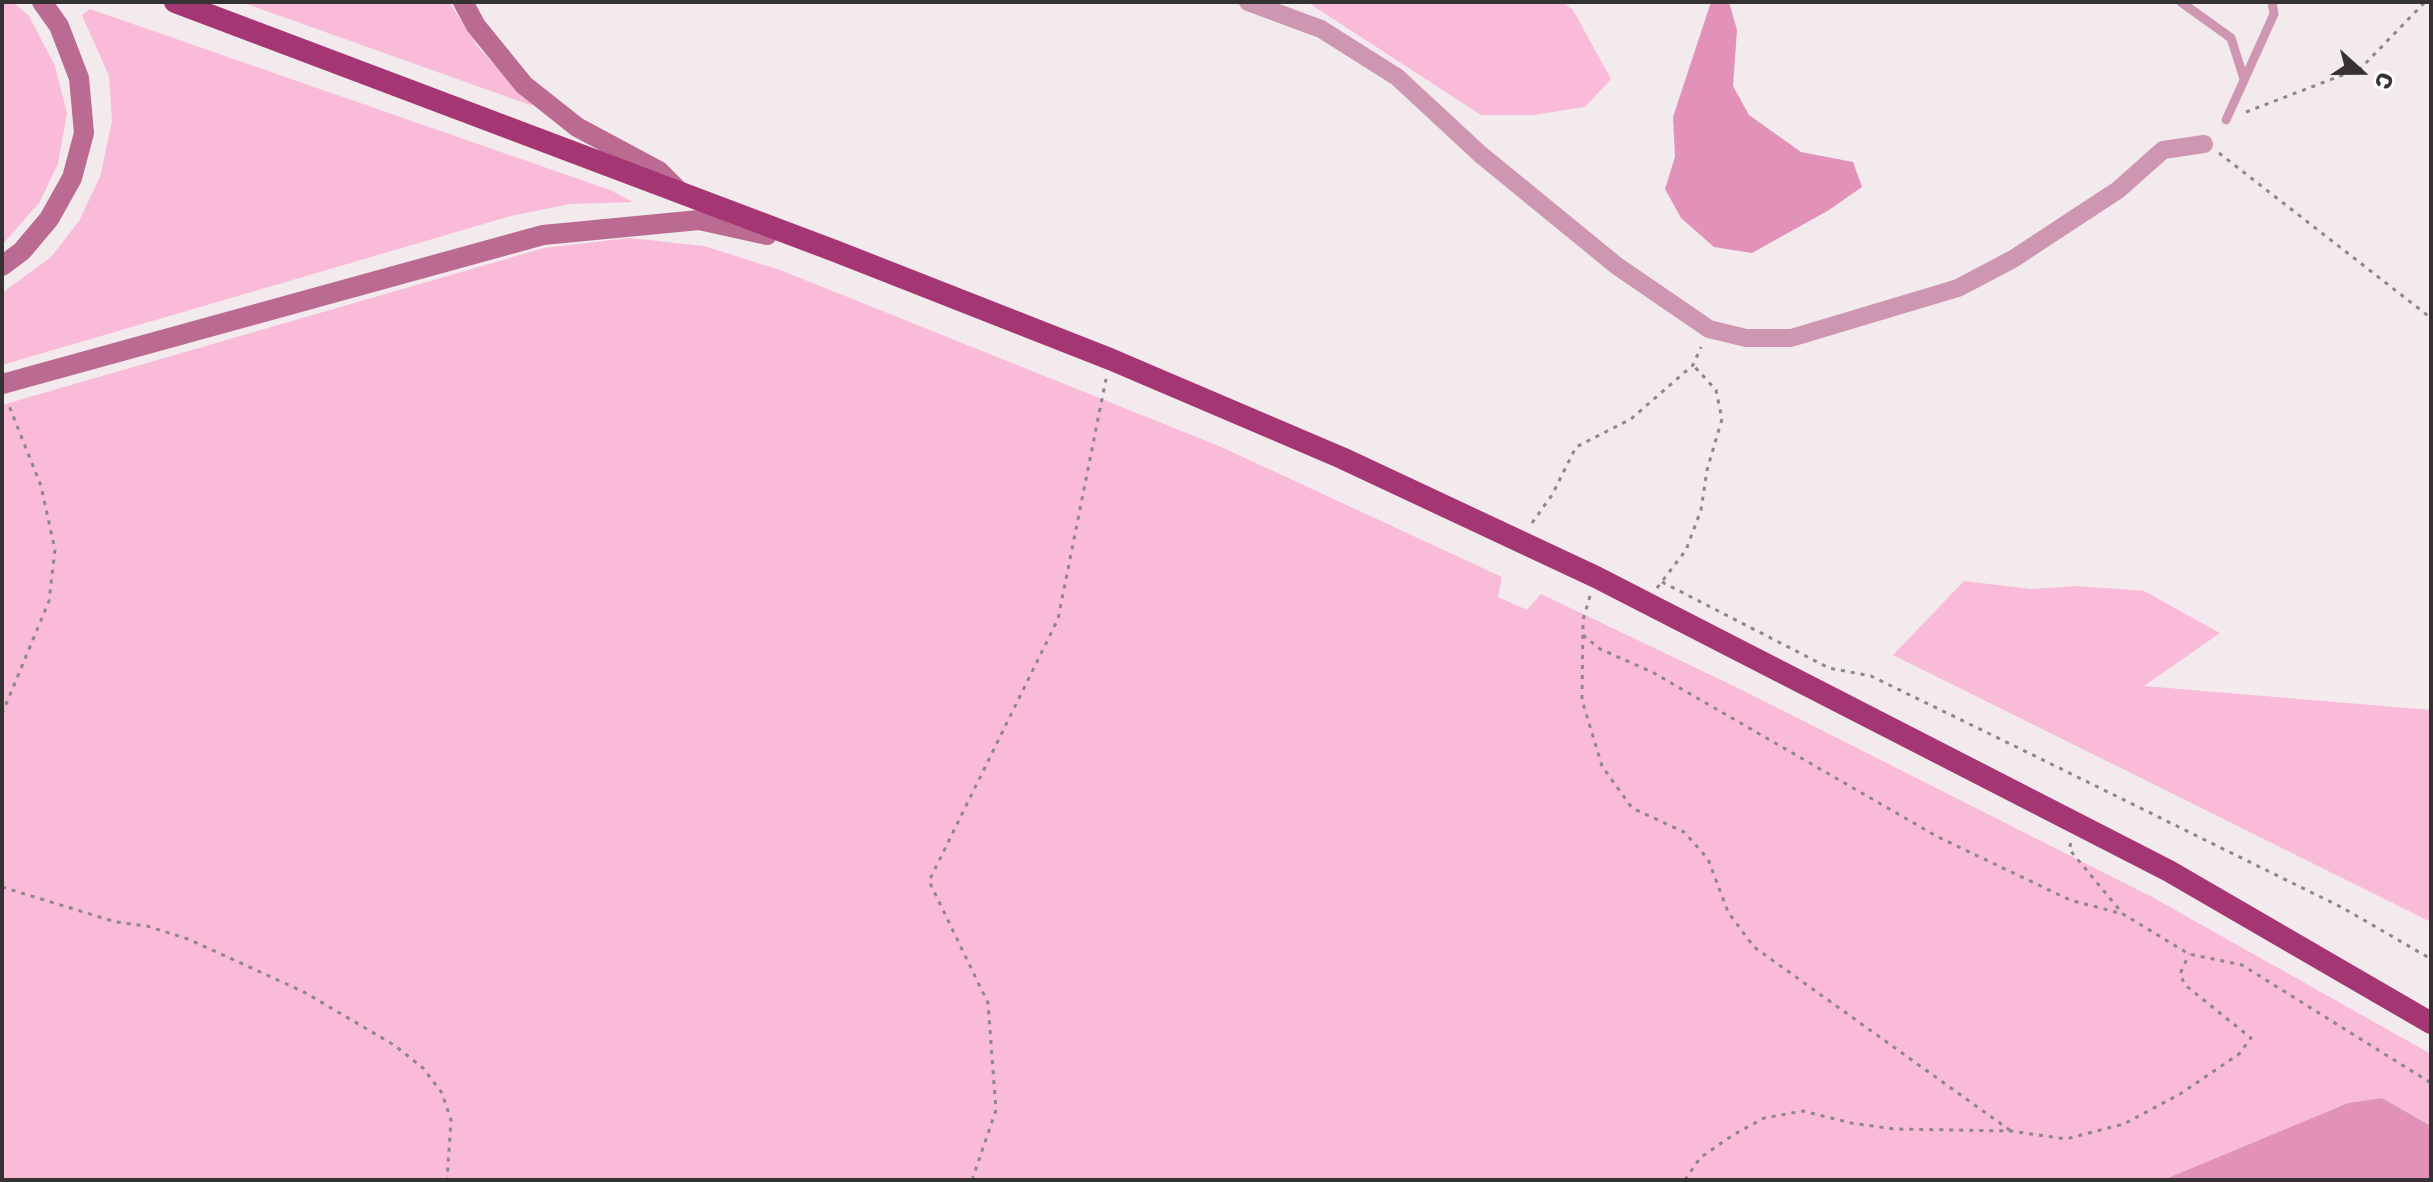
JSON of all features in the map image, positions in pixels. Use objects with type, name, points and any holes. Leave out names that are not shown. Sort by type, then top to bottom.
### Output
[{"type":"highway","points":[[175,2],[835,251],[1110,359],[1342,458],[1596,577],[2169,871],[2431,1023]]},
{"type":"main road","points":[[2,266],[22,251],[49,219],[72,178],[84,133],[79,78],[59,26],[42,2]]},
{"type":"main road","points":[[463,2],[476,26],[524,85],[577,127],[659,171],[679,191]]},
{"type":"main road","points":[[5,392],[543,235],[699,220],[835,251]]},
{"type":"street","points":[[1248,2],[1321,29],[1397,77],[1480,154],[1617,266],[1709,329],[1746,338],[1791,338],[1958,288],[2013,259],[2118,190],[2163,150],[2204,144]]},
{"type":"lane","points":[[2181,2],[2231,38],[2244,79]]},
{"type":"lane","points":[[2226,120],[2274,14],[2272,2]]},
{"type":"path","points":[[2226,120],[2361,68],[2425,2]]},
{"type":"path","points":[[2204,144],[2233,162],[2431,318]]},
{"type":"path","points":[[1520,540],[1552,495],[1576,447],[1631,419],[1693,365],[1709,329]]},
{"type":"path","points":[[972,1180],[996,1110],[988,1003],[929,881],[1058,619],[1110,359]]},
{"type":"path","points":[[1646,602],[1686,550],[1701,510],[1707,470],[1722,419],[1716,390],[1693,365]]},
{"type":"path","points":[[2,714],[49,601],[55,550],[41,486],[5,392]]},
{"type":"path","points":[[1596,577],[1583,620],[1582,700],[1602,766],[1632,808],[1684,832],[1708,859],[1728,912],[1754,947],[2011,1131]]},
{"type":"path","points":[[1662,582],[1829,668],[1871,676],[2025,751],[2343,908],[2431,959]]},
{"type":"path","points":[[1583,635],[1600,649],[1654,673],[1938,837],[2070,900],[2123,914],[2189,954],[2242,965],[2431,1083]]},
{"type":"path","points":[[2078,824],[2069,849],[2123,914]]},
{"type":"path","points":[[2,887],[188,939],[304,992],[394,1045],[423,1068],[442,1093],[451,1120],[447,1180]]},
{"type":"path","points":[[1685,1180],[1700,1158],[1733,1135],[1764,1118],[1803,1111],[1851,1123],[1894,1129],[2011,1131],[2066,1139],[2124,1124],[2180,1094],[2239,1054],[2251,1038],[2185,985],[2180,974],[2189,954]]},
{"type":"shaded area","points":[[2,2],[13,2],[29,16],[55,66],[67,113],[58,164],[39,203],[2,245]]},
{"type":"shaded area","points":[[241,2],[449,2],[478,47],[533,106]]},
{"type":"shaded area","points":[[1307,2],[1562,2],[1573,10],[1611,79],[1585,107],[1533,115],[1481,115]]},
{"type":"shaded area","points":[[1711,2],[1729,2],[1737,30],[1733,86],[1749,115],[1801,152],[1853,162],[1862,187],[1829,210],[1752,253],[1714,247],[1681,218],[1665,189],[1675,157],[1673,117]]},
{"type":"shaded area","points":[[90,9],[610,190],[633,202],[570,204],[511,216],[2,365],[2,293],[51,257],[79,221],[100,177],[112,121],[109,76],[82,15]]},
{"type":"shaded area","points":[[629,238],[704,246],[780,270],[1219,446],[1502,577],[1498,597],[1527,610],[1541,594],[1740,689],[2152,897],[2431,1054],[2431,1126],[2382,1098],[2348,1103],[2163,1180],[2,1180],[2,405],[544,248]]},
{"type":"shaded area","points":[[1964,581],[2031,589],[2078,586],[2144,591],[2220,633],[2144,686],[2431,710],[2431,922],[1893,655]]},
{"type":"shaded area","points":[[2382,1098],[2431,1126],[2431,1180],[2163,1180],[2348,1103]]}]
